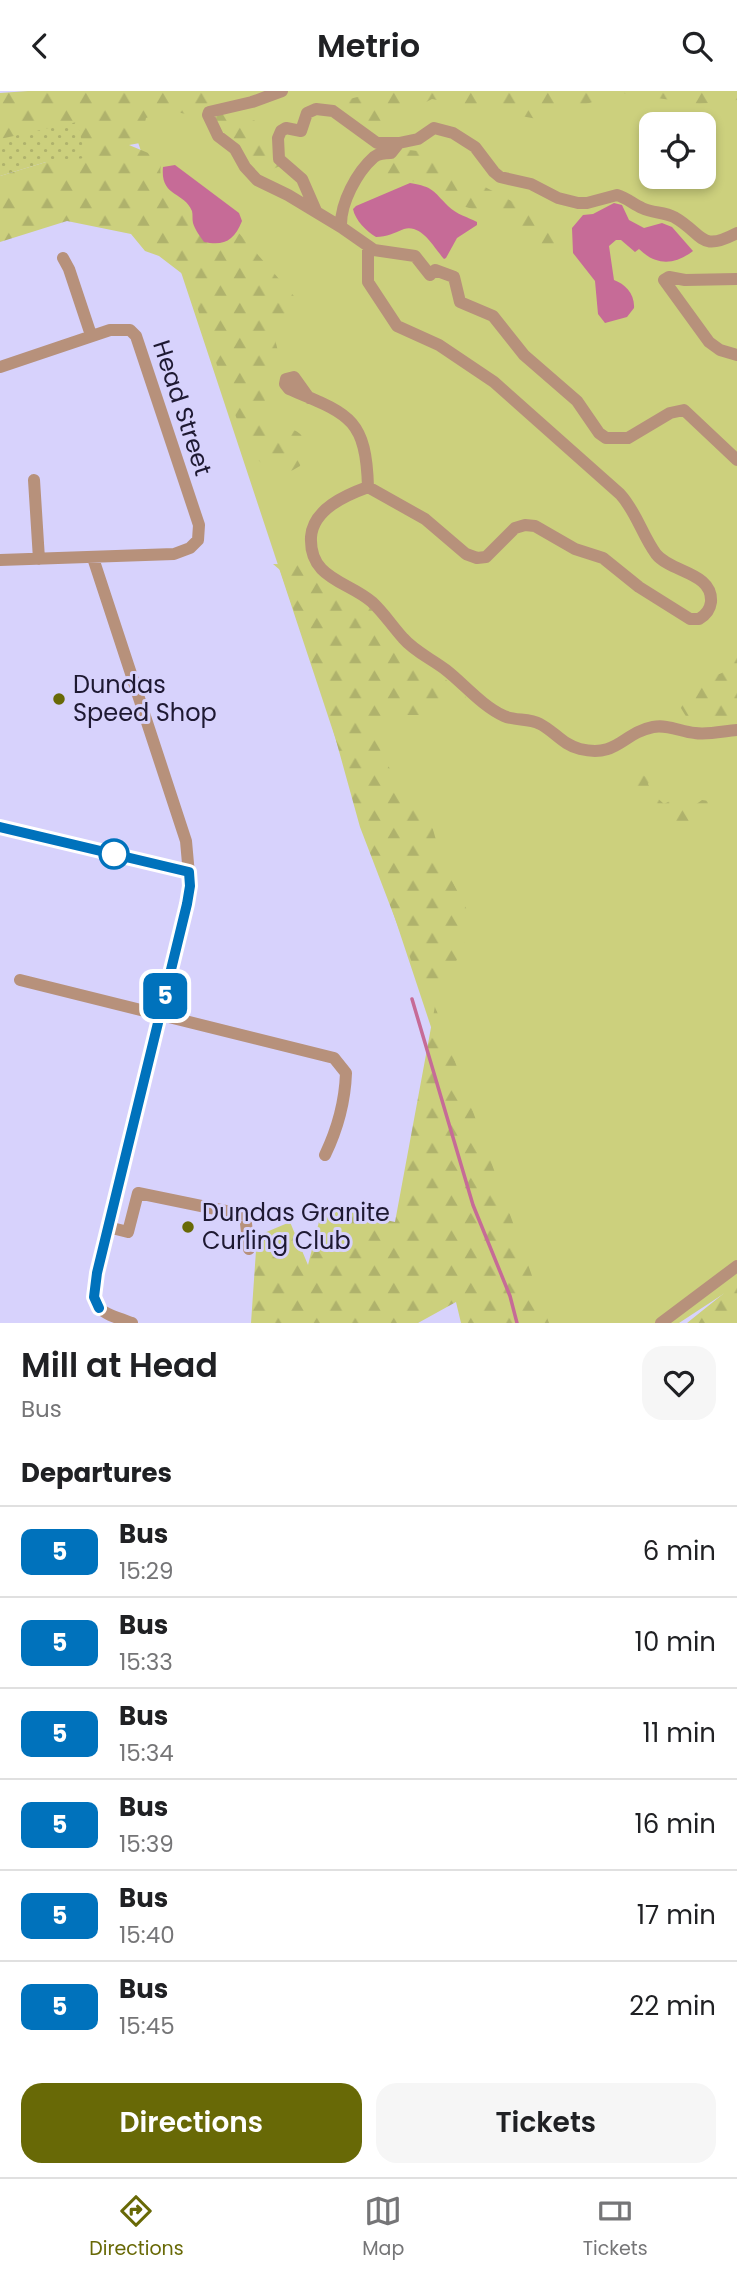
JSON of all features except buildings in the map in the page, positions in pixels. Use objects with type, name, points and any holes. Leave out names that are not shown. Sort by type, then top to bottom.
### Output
[{"type":"street","points":[[282,91],[208,115],[218,136],[235,149],[244,167],[257,180],[316,211],[368,247],[415,256],[430,275],[435,270],[454,277],[460,302],[493,316],[524,355],[577,401],[603,436],[613,439],[628,437],[670,413],[684,410],[737,460]]},
{"type":"street","points":[[316,211],[302,179],[279,159],[278,138],[286,128],[302,131],[307,113],[316,109],[327,109],[342,116],[377,143],[399,143],[418,139],[434,128],[440,129],[475,147],[500,177],[531,184],[558,198],[578,203],[617,195],[643,209],[676,218],[708,242],[720,241],[737,233]]},
{"type":"street","points":[[341,227],[344,200],[361,171],[373,158],[379,154],[391,153],[399,143]]},
{"type":"street","points":[[364,488],[425,519],[471,557],[486,557],[510,532],[530,525],[575,549],[600,557],[639,587],[690,619],[702,617],[709,610],[711,599],[705,584],[659,558],[641,530],[633,510],[620,493],[494,382],[439,345],[397,326],[369,282],[368,247]]},
{"type":"street","points":[[63,258],[91,335]]},
{"type":"street","points":[[737,279],[685,281],[669,277],[664,280],[709,342],[720,350],[737,355]]},
{"type":"street","name":"Head Street","points":[[0,367],[91,335],[120,328],[130,330],[136,336],[199,525],[198,540],[190,548],[174,554],[93,558]]},
{"type":"street","points":[[309,398],[342,413],[353,422],[366,450],[367,472],[364,488]]},
{"type":"street","points":[[34,480],[39,559]]},
{"type":"street","points":[[364,488],[336,501],[315,524],[312,546],[321,569],[333,579],[368,598],[410,645],[500,714],[538,723],[567,744],[596,751],[613,748],[636,733],[652,727],[699,734],[737,730]]},
{"type":"street","points":[[0,560],[93,558],[186,841],[190,886],[187,904],[117,1188],[94,1297],[99,1308],[132,1323]]},
{"type":"street","points":[[0,827],[189,872]]},
{"type":"street","points":[[20,980],[334,1058],[346,1073],[345,1083],[336,1129],[324,1155]]},
{"type":"street","points":[[117,1188],[246,1215],[249,1249]]},
{"type":"street","points":[[108,1227],[128,1232],[138,1193]]},
{"type":"street","points":[[661,1323],[737,1266]]},
{"type":"green space","points":[[177,91],[737,91],[737,1285],[679,1323],[529,1323],[128,112]]},
{"type":"green space","points":[[219,91],[219,97],[230,102],[248,118],[265,125],[273,136],[280,166],[273,169],[267,179],[253,171],[252,156],[245,145],[238,147],[225,140],[214,120],[167,110],[146,118],[140,143],[129,145],[153,155],[161,164],[160,172],[165,186],[192,211],[194,225],[231,239],[238,232],[300,303],[297,314],[271,324],[279,355],[259,383],[274,426],[293,430],[302,436],[304,448],[300,466],[286,474],[269,469],[253,456],[204,330],[189,279],[159,256],[145,251],[131,234],[67,221],[0,242],[0,176],[46,162],[79,131],[77,129],[0,146],[0,93]]},
{"type":"green space","points":[[382,91],[737,91],[737,100],[699,104],[622,93],[537,119],[432,99],[388,122],[368,124],[351,121],[338,106],[341,101]]},
{"type":"green space","points":[[77,122],[86,158],[46,162],[0,176],[0,139]]},
{"type":"green space","points":[[409,150],[426,152],[450,162],[468,178],[545,219],[561,234],[554,247],[538,252],[518,223],[456,204],[421,182],[391,179],[379,170],[378,157],[403,155]]},
{"type":"green space","points":[[273,564],[316,565],[332,590],[365,603],[400,641],[466,697],[433,715],[400,715],[384,730],[380,755],[432,826],[442,861],[470,916],[470,930],[446,984],[422,989],[360,827],[329,715],[280,570]]},
{"type":"green space","points":[[737,649],[737,726],[723,728],[700,719],[687,718],[676,700],[678,692],[697,676],[715,675],[727,670]]},
{"type":"green space","points":[[642,774],[650,780],[648,784],[653,794],[664,804],[686,793],[690,797],[691,808],[702,800],[709,801],[712,809],[709,816],[692,816],[693,825],[683,830],[677,828],[665,810],[651,813],[646,808],[643,795],[636,790],[636,782]]},
{"type":"green space","points":[[435,1006],[549,1323],[461,1323],[456,1302],[418,1323],[251,1323],[257,1236],[290,1222],[308,1265],[323,1206],[395,1222]]},
{"type":"green space","points":[[737,1277],[737,1323],[687,1323],[723,1294]]},
{"type":"shaded area","points":[[175,165],[239,213],[242,221],[228,241],[204,242],[194,226],[192,211],[188,205],[165,184],[163,167]]},
{"type":"shaded area","points":[[410,183],[429,188],[455,212],[477,222],[477,225],[457,238],[444,259],[422,233],[410,228],[376,237],[362,225],[354,213],[356,206]]},
{"type":"shaded area","points":[[614,203],[622,205],[629,220],[644,228],[662,223],[672,227],[693,251],[679,259],[659,261],[639,249],[635,252],[621,240],[616,240],[609,246],[614,280],[628,290],[633,298],[634,308],[627,317],[605,323],[598,314],[595,281],[573,253],[572,228],[583,215],[593,214]]},
{"type":"waterway","points":[[412,999],[473,1205],[510,1296],[517,1323]]},
{"type":"bus line","name":"5","points":[[0,827],[189,872],[187,904],[97,1273],[94,1297],[99,1308]]},
{"type":"place","name":"Dundas Speed Shop","points":[[59,699]]},
{"type":"place","name":"Dundas Granite Curling Club","points":[[188,1227]]}]
